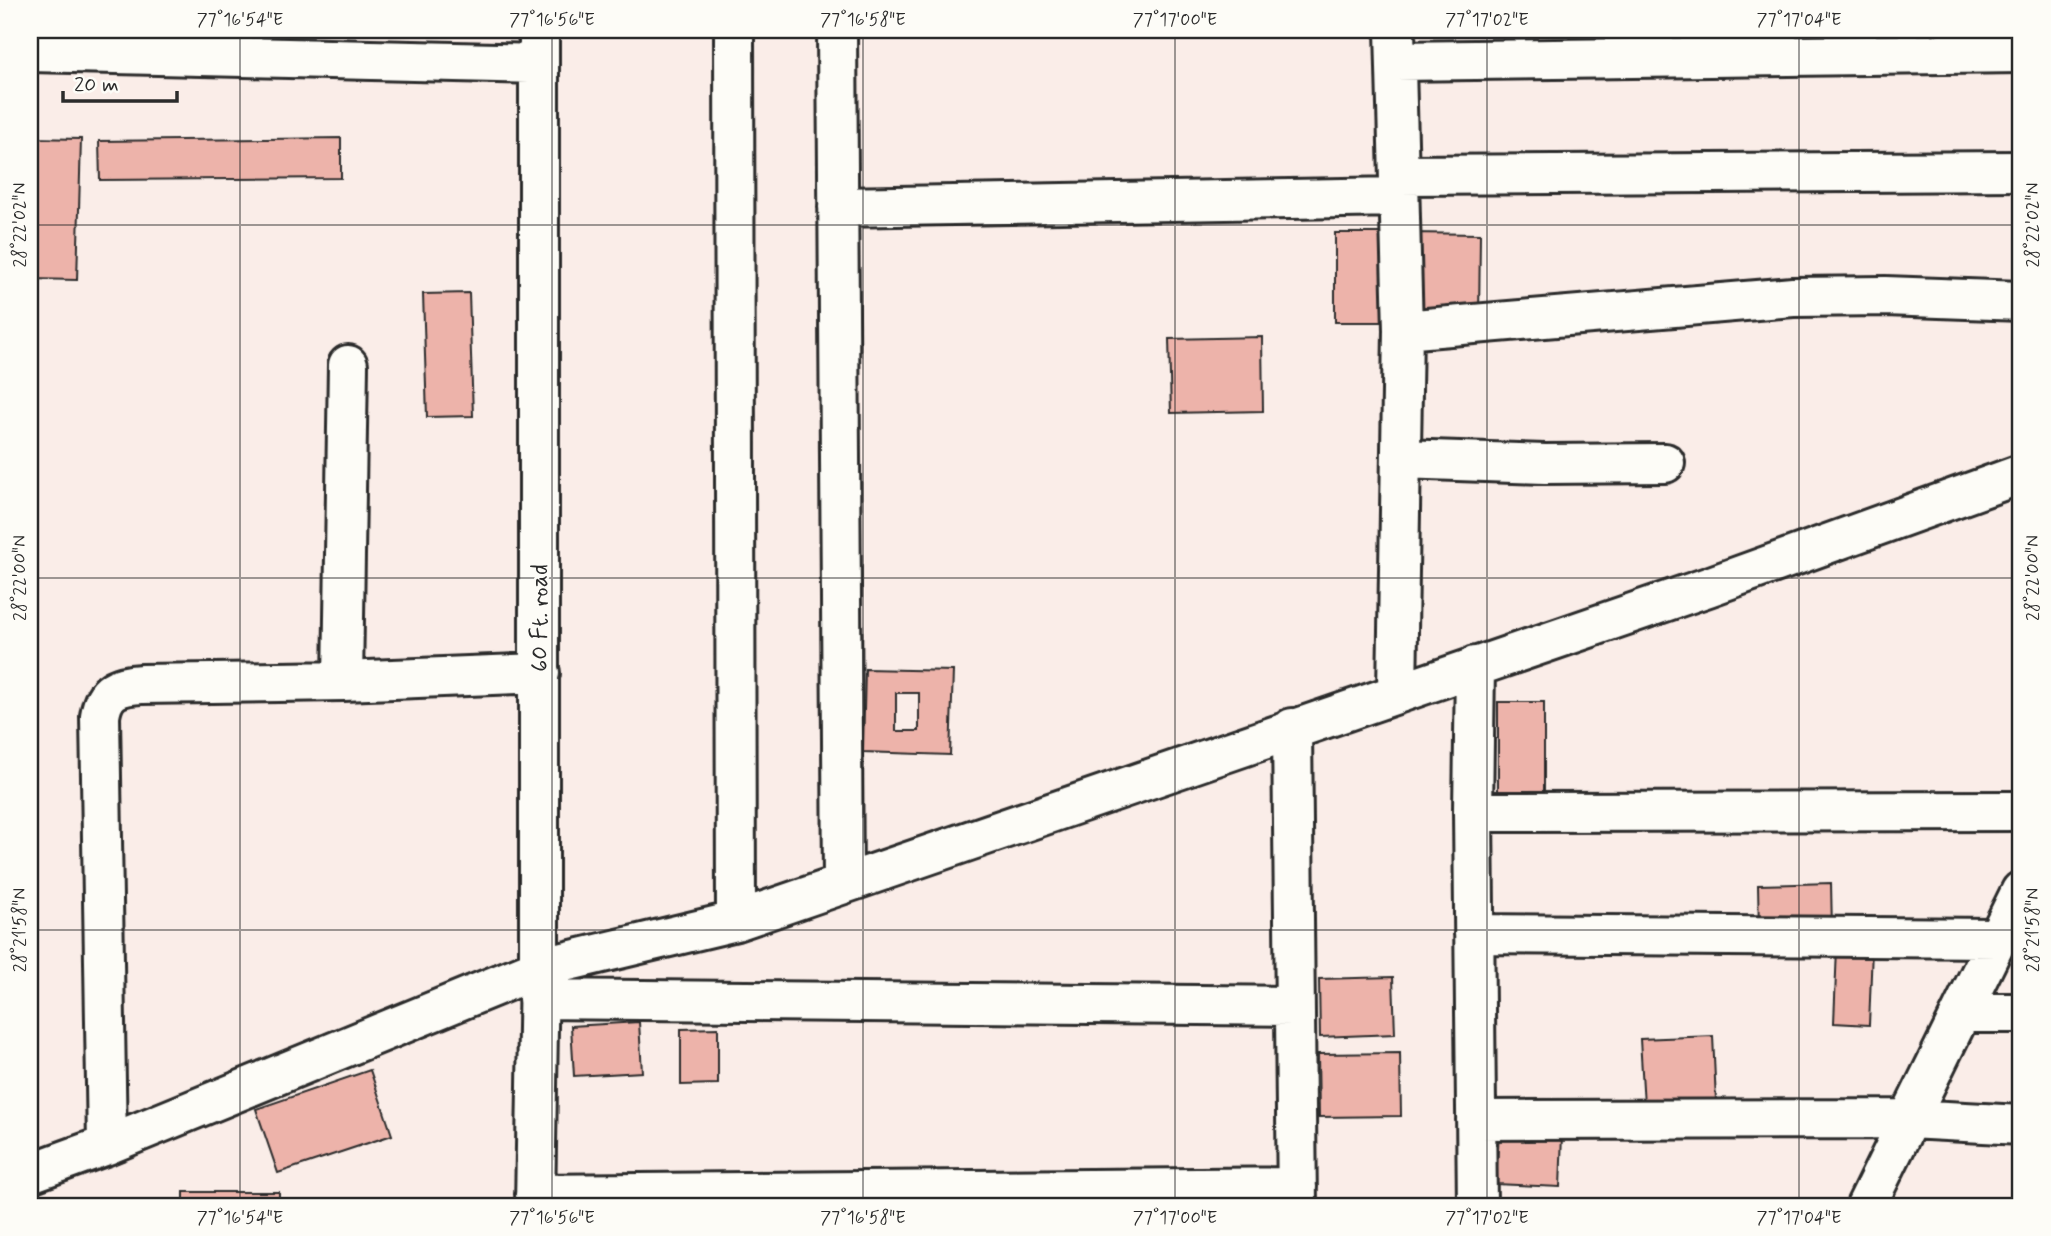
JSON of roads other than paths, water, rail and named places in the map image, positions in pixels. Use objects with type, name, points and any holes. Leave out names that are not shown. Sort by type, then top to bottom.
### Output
[{"type":"street","points":[[734,30],[736,921]]},
{"type":"street","points":[[837,30],[843,883]]},
{"type":"street","points":[[1397,692],[1403,330],[1395,46],[1763,43],[2021,53]]},
{"type":"street","points":[[30,52],[358,45],[538,47]]},
{"type":"street","name":"60 Ft. road","points":[[535,1200],[540,673],[538,47]]},
{"type":"street","points":[[838,207],[1399,186],[2021,171]]},
{"type":"street","points":[[1403,330],[1793,298],[1885,296],[2021,301]]},
{"type":"street","points":[[343,681],[348,365]]},
{"type":"street","points":[[1401,459],[1545,464],[1665,463]]},
{"type":"street","points":[[30,1173],[538,984],[736,921],[1721,582],[2021,474]]},
{"type":"street","points":[[1475,666],[1473,812],[1477,1206]]},
{"type":"street","points":[[107,1145],[101,705],[108,694],[122,685],[343,681],[540,673]]},
{"type":"street","points":[[535,1200],[1297,1197],[1292,728]]},
{"type":"street","points":[[1473,812],[2021,811]]},
{"type":"street","points":[[1866,1206],[2021,891]]},
{"type":"street","points":[[1474,934],[1998,938]]},
{"type":"street","points":[[538,984],[1294,1006]]},
{"type":"street","points":[[1961,1013],[2021,1013]]},
{"type":"street","points":[[1476,1120],[1909,1119],[2021,1125]]}]
